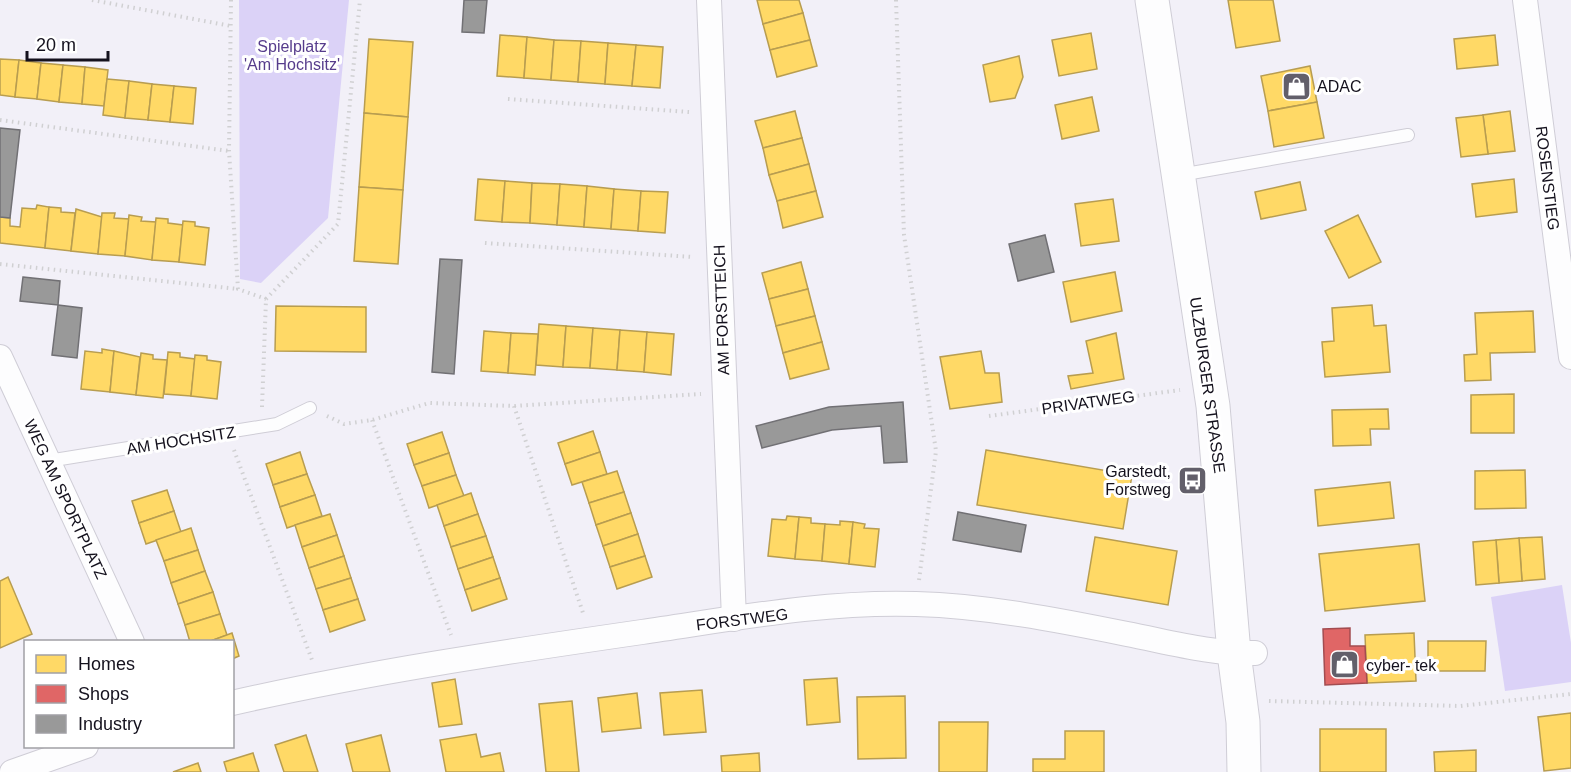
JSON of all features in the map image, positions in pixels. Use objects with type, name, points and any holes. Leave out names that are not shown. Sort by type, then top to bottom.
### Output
[{"type":"main road","name":"ULZBURGER STRASSE","points":[[1152,0],[1214,417],[1244,653],[1244,772]]},
{"type":"street","name":"AM FORSTTEICH","points":[[709,0],[734,619]]},
{"type":"street","name":"ROSENSTIEG","points":[[1525,0],[1571,357]]},
{"type":"street","name":"WEG AM SPORTPLATZ","points":[[0,357],[131,640]]},
{"type":"street","name":"FORSTWEG","points":[[234,703],[321,683],[460,658],[734,619],[834,608],[915,604],[1069,622],[1244,653]]},
{"type":"street","points":[[12,772],[83,748]]},
{"type":"lane","points":[[1179,175],[1408,135]]},
{"type":"lane","name":"AM HOCHSITZ","points":[[48,461],[278,424],[310,408]]},
{"type":"path","points":[[92,0],[231,26]]},
{"type":"path","points":[[231,0],[229,151],[238,289]]},
{"type":"path","points":[[261,426],[266,299],[338,224],[360,0]]},
{"type":"path","points":[[896,0],[904,235],[936,451],[915,604]]},
{"type":"path","points":[[508,99],[713,114]]},
{"type":"path","points":[[0,120],[229,151]]},
{"type":"path","points":[[485,243],[719,259]]},
{"type":"path","points":[[0,264],[238,289],[266,299]]},
{"type":"path","name":"PRIVATWEG","points":[[989,416],[1187,389]]},
{"type":"path","points":[[310,408],[344,424],[372,420],[429,403],[514,406],[725,393]]},
{"type":"path","points":[[514,406],[592,640]]},
{"type":"path","points":[[372,420],[460,658]]},
{"type":"path","points":[[227,432],[321,683]]},
{"type":"path","points":[[1264,701],[1461,706],[1571,694]]},
{"type":"green space","name":"Spielplatz 'Am Hochsitz'","points":[[239,0],[349,0],[328,218],[261,283],[240,279]]},
{"type":"green space","points":[[1562,585],[1571,643],[1571,682],[1505,691],[1491,597]]},
{"type":"building: Homes","points":[[757,0],[799,0],[803,13],[763,24]]},
{"type":"building: Homes","points":[[1228,0],[1273,0],[1280,41],[1236,48]]},
{"type":"building: Homes","points":[[803,13],[810,40],[770,50],[763,24]]},
{"type":"building: Homes","points":[[1091,33],[1097,69],[1059,76],[1052,40]]},
{"type":"building: Homes","points":[[500,35],[527,37],[524,78],[497,76]]},
{"type":"building: Homes","points":[[1495,35],[1498,65],[1457,69],[1454,39]]},
{"type":"building: Homes","points":[[527,37],[554,40],[551,80],[524,78]]},
{"type":"building: Homes","points":[[369,39],[413,42],[408,117],[364,113]]},
{"type":"building: Homes","points":[[554,40],[581,41],[578,82],[551,80]]},
{"type":"building: Homes","points":[[810,40],[817,66],[777,77],[770,50]]},
{"type":"building: Homes","points":[[581,41],[608,43],[605,84],[578,82]]},
{"type":"building: Homes","points":[[608,43],[636,45],[632,86],[605,84]]},
{"type":"building: Homes","points":[[636,45],[663,47],[660,88],[632,86]]},
{"type":"building: Homes","points":[[1019,56],[1023,77],[1015,98],[990,102],[983,65]]},
{"type":"building: Homes","points":[[0,59],[19,60],[15,97],[0,95]]},
{"type":"building: Homes","points":[[19,60],[41,63],[37,99],[15,97]]},
{"type":"building: Homes","points":[[41,63],[63,65],[59,102],[37,99]]},
{"type":"building: Homes","points":[[63,65],[85,67],[82,104],[59,102]]},
{"type":"building: Homes","points":[[1310,66],[1317,102],[1268,111],[1261,76]]},
{"type":"building: Homes","points":[[85,67],[108,70],[104,106],[82,104]]},
{"type":"building: Homes","points":[[107,79],[129,81],[125,118],[103,115]]},
{"type":"building: Homes","points":[[129,81],[152,84],[148,120],[125,118]]},
{"type":"building: Homes","points":[[152,84],[174,86],[170,122],[148,120]]},
{"type":"building: Homes","points":[[174,86],[196,88],[193,124],[170,122]]},
{"type":"building: Homes","points":[[1092,97],[1099,131],[1062,139],[1055,105]]},
{"type":"building: Homes","points":[[1317,102],[1324,138],[1274,147],[1268,111]]},
{"type":"building: Homes","points":[[795,111],[802,138],[763,148],[755,121]]},
{"type":"building: Homes","points":[[1510,111],[1515,151],[1488,154],[1483,115]]},
{"type":"building: Homes","points":[[364,113],[408,117],[403,190],[359,187]]},
{"type":"building: Homes","points":[[1483,115],[1488,154],[1461,157],[1456,118]]},
{"type":"building: Homes","points":[[802,138],[809,164],[769,175],[763,148]]},
{"type":"building: Homes","points":[[809,164],[816,191],[777,201],[769,175]]},
{"type":"building: Homes","points":[[478,179],[505,181],[502,222],[475,220]]},
{"type":"building: Homes","points":[[1514,179],[1517,212],[1476,217],[1472,184]]},
{"type":"building: Homes","points":[[505,181],[532,183],[530,223],[502,222]]},
{"type":"building: Homes","points":[[1300,182],[1306,210],[1261,219],[1255,192]]},
{"type":"building: Homes","points":[[532,183],[560,184],[557,225],[530,223]]},
{"type":"building: Homes","points":[[560,184],[587,186],[584,227],[557,225]]},
{"type":"building: Homes","points":[[587,186],[614,189],[611,229],[584,227]]},
{"type":"building: Homes","points":[[359,187],[403,190],[398,264],[354,261]]},
{"type":"building: Homes","points":[[614,189],[641,191],[638,231],[611,229]]},
{"type":"building: Homes","points":[[641,191],[668,192],[665,233],[638,231]]},
{"type":"building: Homes","points":[[816,191],[823,217],[783,228],[777,201]]},
{"type":"building: Homes","points":[[1113,199],[1119,241],[1081,246],[1075,204]]},
{"type":"building: Homes","points":[[37,205],[49,207],[45,248],[0,243],[0,217],[10,218],[10,226],[20,227],[22,208],[36,209]]},
{"type":"building: Homes","points":[[49,207],[61,208],[61,212],[75,213],[71,251],[45,248]]},
{"type":"building: Homes","points":[[76,209],[102,217],[98,254],[71,251]]},
{"type":"building: Homes","points":[[102,213],[115,213],[114,218],[129,219],[125,256],[98,254]]},
{"type":"building: Homes","points":[[129,215],[142,217],[141,221],[156,222],[152,260],[125,256]]},
{"type":"building: Homes","points":[[1358,215],[1381,262],[1349,278],[1325,231]]},
{"type":"building: Homes","points":[[156,218],[168,219],[168,223],[183,225],[179,262],[152,260]]},
{"type":"building: Homes","points":[[183,221],[195,222],[195,226],[209,228],[205,265],[179,262]]},
{"type":"building: Homes","points":[[801,262],[808,289],[769,299],[762,273]]},
{"type":"building: Homes","points":[[1115,272],[1122,311],[1071,322],[1063,282]]},
{"type":"building: Homes","points":[[808,289],[815,316],[776,326],[769,299]]},
{"type":"building: Homes","points":[[1372,305],[1374,326],[1386,325],[1390,372],[1325,377],[1322,342],[1334,341],[1332,308]]},
{"type":"building: Homes","points":[[276,306],[366,307],[366,352],[275,351]]},
{"type":"building: Homes","points":[[1533,311],[1535,352],[1490,353],[1491,380],[1465,381],[1464,355],[1477,354],[1475,313]]},
{"type":"building: Homes","points":[[815,316],[822,342],[783,353],[776,326]]},
{"type":"building: Homes","points":[[539,324],[566,326],[563,367],[536,365]]},
{"type":"building: Homes","points":[[566,326],[593,328],[590,368],[563,367]]},
{"type":"building: Homes","points":[[593,328],[620,330],[617,370],[590,368]]},
{"type":"building: Homes","points":[[620,330],[647,332],[644,372],[617,370]]},
{"type":"building: Homes","points":[[484,331],[511,333],[508,373],[481,371]]},
{"type":"building: Homes","points":[[647,332],[674,334],[671,375],[644,372]]},
{"type":"building: Homes","points":[[511,333],[538,334],[535,375],[508,373]]},
{"type":"building: Homes","points":[[1116,333],[1124,379],[1071,389],[1068,376],[1093,373],[1086,341]]},
{"type":"building: Homes","points":[[822,342],[829,369],[790,379],[783,353]]},
{"type":"building: Homes","points":[[102,349],[114,351],[110,392],[81,389],[85,351],[102,353]]},
{"type":"building: Homes","points":[[114,351],[140,357],[136,395],[110,392]]},
{"type":"building: Homes","points":[[981,351],[985,373],[999,373],[1002,402],[950,409],[940,357]]},
{"type":"building: Homes","points":[[168,352],[180,353],[180,357],[195,359],[191,396],[164,394]]},
{"type":"building: Homes","points":[[141,353],[153,355],[153,359],[167,360],[163,398],[136,395]]},
{"type":"building: Homes","points":[[195,355],[207,356],[207,360],[221,362],[217,399],[191,396]]},
{"type":"building: Homes","points":[[1514,394],[1514,433],[1471,433],[1471,395]]},
{"type":"building: Homes","points":[[1388,409],[1389,429],[1370,429],[1371,445],[1333,446],[1332,410]]},
{"type":"building: Homes","points":[[593,431],[600,452],[565,464],[558,443]]},
{"type":"building: Homes","points":[[442,432],[449,453],[414,465],[407,444]]},
{"type":"building: Homes","points":[[986,450],[1132,475],[1123,529],[977,505]]},
{"type":"building: Homes","points":[[300,452],[307,474],[273,485],[266,464]]},
{"type":"building: Homes","points":[[600,452],[607,474],[572,485],[565,464]]},
{"type":"building: Homes","points":[[449,453],[456,475],[422,486],[414,465]]},
{"type":"building: Homes","points":[[1525,470],[1526,508],[1475,509],[1475,471]]},
{"type":"building: Homes","points":[[617,471],[624,492],[589,503],[582,482]]},
{"type":"building: Homes","points":[[307,474],[315,495],[280,507],[273,485]]},
{"type":"building: Homes","points":[[456,475],[464,496],[429,508],[422,486]]},
{"type":"building: Homes","points":[[1390,482],[1394,518],[1318,526],[1315,490]]},
{"type":"building: Homes","points":[[167,490],[174,511],[139,523],[132,501]]},
{"type":"building: Homes","points":[[624,492],[631,513],[596,525],[589,503]]},
{"type":"building: Homes","points":[[471,493],[478,514],[444,526],[437,505]]},
{"type":"building: Homes","points":[[315,495],[322,516],[287,528],[280,507]]},
{"type":"building: Homes","points":[[174,511],[181,532],[146,544],[139,523]]},
{"type":"building: Homes","points":[[631,513],[638,534],[603,546],[596,525]]},
{"type":"building: Homes","points":[[330,514],[337,535],[302,547],[295,525]]},
{"type":"building: Homes","points":[[478,514],[486,536],[451,547],[444,526]]},
{"type":"building: Homes","points":[[787,516],[799,517],[795,559],[768,556],[772,519],[786,520]]},
{"type":"building: Homes","points":[[799,517],[811,518],[811,523],[825,524],[822,561],[795,559]]},
{"type":"building: Homes","points":[[840,521],[853,522],[849,564],[822,561],[825,524],[840,525]]},
{"type":"building: Homes","points":[[853,522],[865,524],[864,528],[879,529],[875,567],[849,564]]},
{"type":"building: Homes","points":[[191,528],[198,550],[164,561],[156,540]]},
{"type":"building: Homes","points":[[638,534],[645,556],[610,567],[603,546]]},
{"type":"building: Homes","points":[[337,535],[344,556],[309,568],[302,547]]},
{"type":"building: Homes","points":[[486,536],[493,557],[458,569],[451,547]]},
{"type":"building: Homes","points":[[1095,537],[1177,551],[1168,605],[1086,591]]},
{"type":"building: Homes","points":[[1542,537],[1545,579],[1522,581],[1519,538]]},
{"type":"building: Homes","points":[[1519,538],[1522,581],[1499,583],[1496,540]]},
{"type":"building: Homes","points":[[1496,540],[1499,583],[1476,585],[1473,542]]},
{"type":"building: Homes","points":[[1419,544],[1425,601],[1325,611],[1319,554]]},
{"type":"building: Homes","points":[[198,550],[205,571],[171,583],[164,561]]},
{"type":"building: Homes","points":[[344,556],[351,578],[316,589],[309,568]]},
{"type":"building: Homes","points":[[645,556],[652,577],[617,589],[610,567]]},
{"type":"building: Homes","points":[[493,557],[500,578],[465,590],[458,569]]},
{"type":"building: Homes","points":[[205,571],[213,592],[178,604],[171,583]]},
{"type":"building: Homes","points":[[8,577],[32,634],[0,648],[0,581]]},
{"type":"building: Homes","points":[[351,578],[358,599],[323,610],[316,589]]},
{"type":"building: Homes","points":[[500,578],[507,599],[472,611],[465,590]]},
{"type":"building: Homes","points":[[213,592],[220,614],[185,625],[178,604]]},
{"type":"building: Homes","points":[[358,599],[365,620],[330,632],[323,610]]},
{"type":"building: Homes","points":[[220,614],[227,635],[213,640],[189,640],[185,625]]},
{"type":"building: Homes","points":[[232,633],[239,656],[234,658],[234,640],[213,640]]},
{"type":"building: Homes","points":[[1414,633],[1416,681],[1367,683],[1365,635]]},
{"type":"building: Homes","points":[[1428,641],[1486,641],[1485,671],[1428,671]]},
{"type":"building: Homes","points":[[837,678],[840,722],[807,725],[804,680]]},
{"type":"building: Homes","points":[[455,679],[462,724],[439,727],[432,683]]},
{"type":"building: Homes","points":[[702,690],[706,732],[664,735],[660,693]]},
{"type":"building: Homes","points":[[637,693],[641,728],[602,732],[598,698]]},
{"type":"building: Homes","points":[[905,696],[906,758],[858,759],[857,697]]},
{"type":"building: Homes","points":[[572,701],[579,772],[546,772],[539,704]]},
{"type":"building: Homes","points":[[1571,713],[1571,768],[1544,771],[1538,717]]},
{"type":"building: Homes","points":[[939,722],[988,722],[987,772],[939,772]]},
{"type":"building: Homes","points":[[1320,729],[1386,729],[1386,772],[1320,772]]},
{"type":"building: Homes","points":[[1065,731],[1104,731],[1104,772],[1033,772],[1033,759],[1065,759]]},
{"type":"building: Homes","points":[[476,734],[481,757],[500,753],[504,772],[446,772],[440,740]]},
{"type":"building: Homes","points":[[306,735],[318,772],[284,772],[275,745]]},
{"type":"building: Homes","points":[[381,735],[390,772],[353,772],[346,744]]},
{"type":"building: Homes","points":[[1476,750],[1476,772],[1435,772],[1434,752]]},
{"type":"building: Homes","points":[[253,753],[259,772],[227,772],[224,762]]},
{"type":"building: Homes","points":[[759,753],[760,772],[722,772],[721,756]]},
{"type":"building: Homes","points":[[198,763],[201,772],[173,772]]},
{"type":"building: Shops","name":"cyber- tek","points":[[1350,628],[1350,646],[1365,646],[1367,683],[1325,685],[1323,629]]},
{"type":"building: Industry","points":[[464,0],[487,0],[484,33],[462,32]]},
{"type":"building: Industry","points":[[0,128],[20,130],[10,218],[0,217]]},
{"type":"building: Industry","points":[[1045,235],[1054,272],[1018,281],[1009,244]]},
{"type":"building: Industry","points":[[440,259],[462,260],[454,374],[432,372]]},
{"type":"building: Industry","points":[[23,277],[60,281],[58,305],[20,301]]},
{"type":"building: Industry","points":[[58,305],[82,308],[77,358],[52,355]]},
{"type":"building: Industry","points":[[903,402],[907,462],[884,463],[881,426],[832,430],[762,448],[756,426],[829,407]]},
{"type":"building: Industry","points":[[958,512],[1026,525],[1021,552],[953,540]]},
{"type":"place","name":"ADAC","points":[[1296,86]]},
{"type":"place","name":"Garstedt, Forstweg","points":[[1192,480]]},
{"type":"place","name":"cyber- tek","points":[[1345,665]]}]
